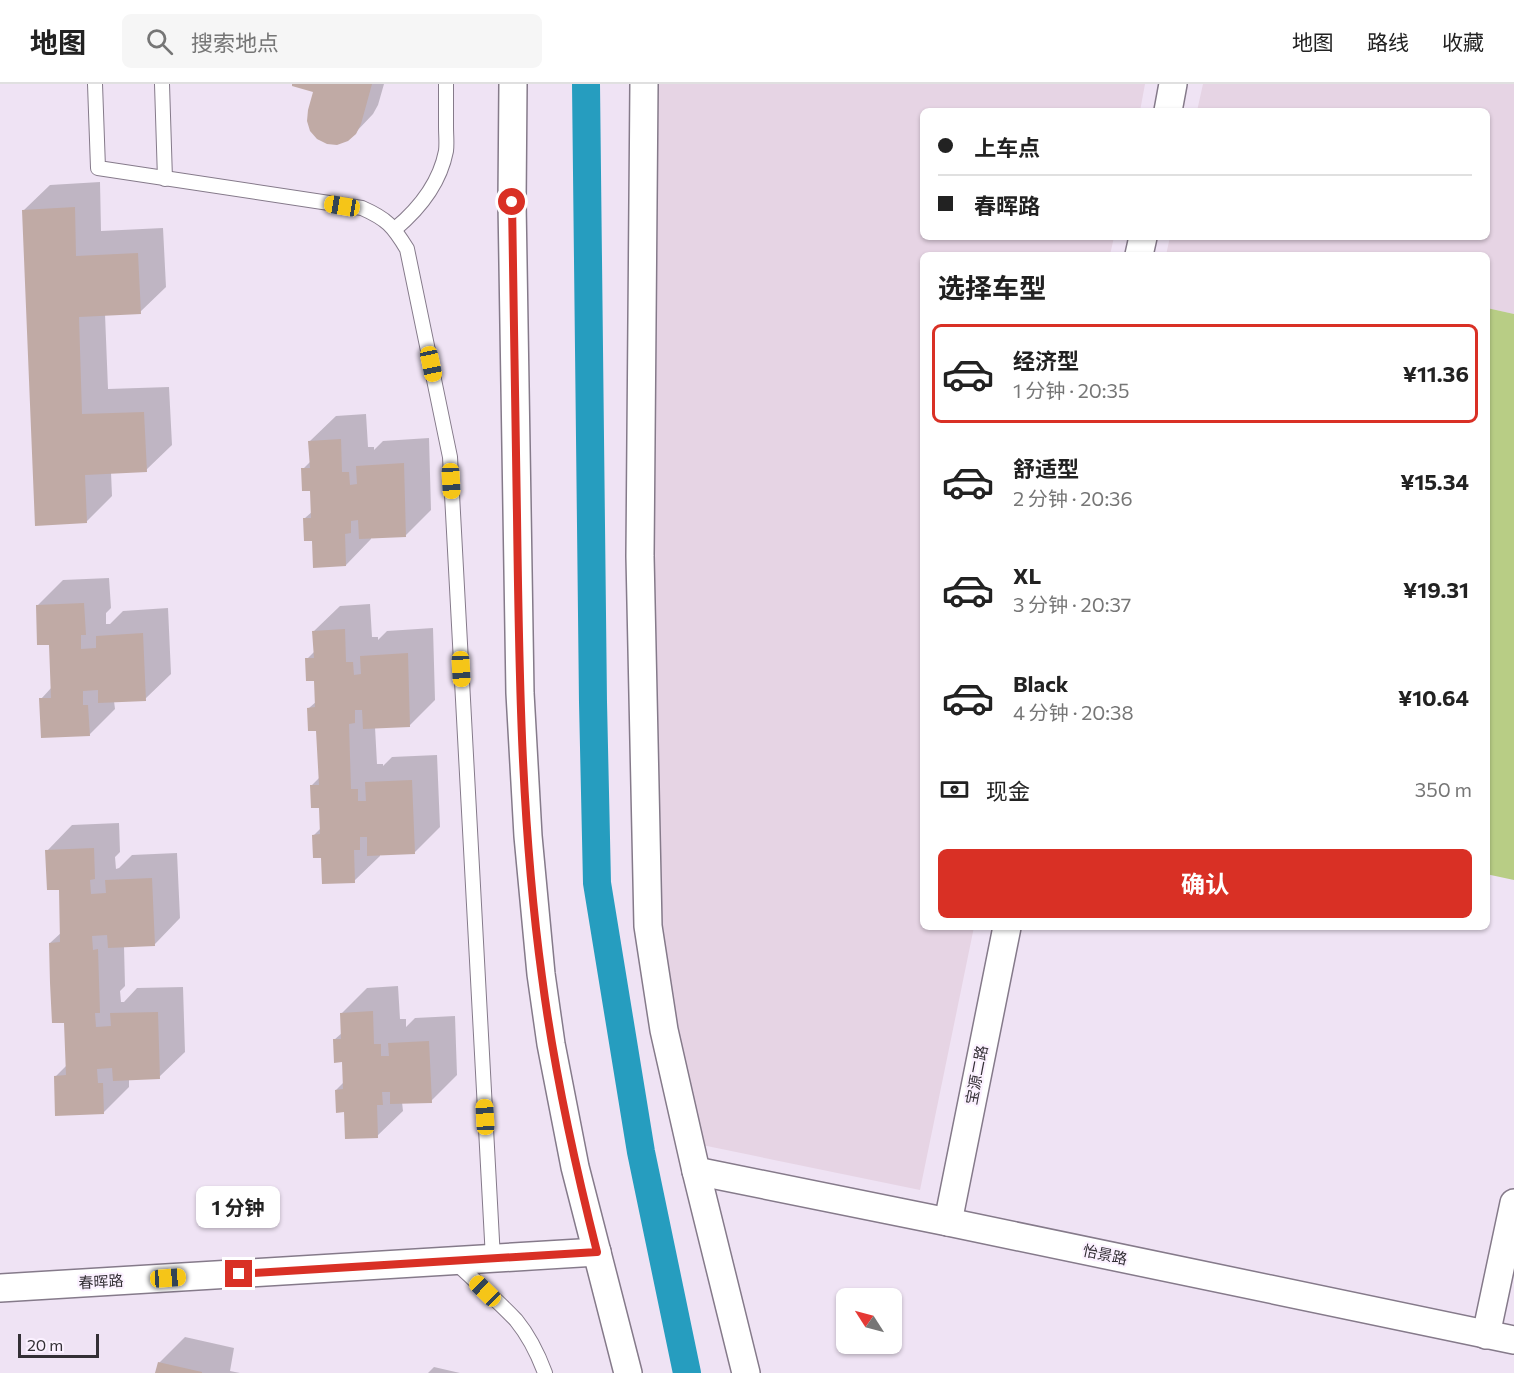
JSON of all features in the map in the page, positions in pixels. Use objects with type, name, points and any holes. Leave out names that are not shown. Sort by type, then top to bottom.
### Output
[{"type":"street","points":[[513,84],[512,202],[520,693],[528,836],[541,974],[551,1044],[575,1167],[628,1373]]},
{"type":"street","points":[[644,84],[640,556],[648,926],[664,1030],[746,1373]]},
{"type":"street","points":[[1169,108],[1173,84]]},
{"type":"street","name":"宝源二路","points":[[948,1222],[1005,930]]},
{"type":"street","name":"怡景路","points":[[696,1171],[1514,1340]]},
{"type":"street","points":[[1486,1335],[1514,1203]]},
{"type":"street","name":"春晖路","points":[[0,1288],[597,1252]]},
{"type":"lane","points":[[95,84],[98,168],[362,208],[380,216],[395,229],[407,249],[450,457],[493,1259]]},
{"type":"lane","points":[[162,84],[165,179]]},
{"type":"lane","points":[[395,229],[422,202],[441,168],[446,150],[446,84]]},
{"type":"lane","points":[[455,1261],[516,1320],[540,1358],[545,1373]]},
{"type":"shaded area","points":[[657,84],[1145,84],[1141,108],[920,108],[920,240],[1113,240],[1111,252],[920,252],[920,930],[973,930],[920,1190],[702,1145],[676,1027],[660,925],[652,556]]},
{"type":"shaded area","points":[[1203,84],[1514,84],[1514,314],[1490,309],[1490,252],[1167,252],[1169,240],[1490,240],[1490,108],[1198,108]]},
{"type":"green space","points":[[1490,309],[1514,314],[1514,880],[1490,875]]},
{"type":"building","points":[[292,84],[372,84],[356,134],[348,141],[337,145],[327,144],[317,139],[310,131],[307,121],[313,92],[292,86]]},
{"type":"building","points":[[75,207],[76,256],[138,253],[141,314],[79,317],[82,414],[144,412],[147,472],[85,475],[87,523],[35,526],[22,210]]},
{"type":"building","points":[[341,439],[342,472],[349,472],[350,485],[357,484],[356,466],[404,463],[406,537],[359,539],[358,520],[351,521],[351,533],[345,534],[346,566],[313,568],[312,541],[304,541],[303,518],[311,518],[310,491],[302,491],[301,468],[310,468],[308,441]]},
{"type":"building","points":[[84,603],[86,635],[81,635],[81,649],[96,648],[96,636],[143,633],[146,701],[98,703],[98,690],[83,691],[83,705],[88,705],[90,736],[41,738],[39,698],[51,698],[49,645],[37,645],[36,605]]},
{"type":"building","points":[[345,629],[346,662],[353,662],[354,675],[361,674],[360,656],[408,653],[410,727],[363,729],[362,710],[355,710],[355,723],[349,724],[351,789],[358,789],[358,801],[366,801],[365,782],[412,780],[415,854],[367,856],[367,837],[360,837],[360,850],[354,850],[355,883],[322,884],[321,858],[313,858],[312,835],[320,834],[319,808],[311,808],[310,785],[319,785],[316,731],[308,731],[307,708],[315,707],[314,681],[306,681],[305,658],[314,658],[312,631]]},
{"type":"building","points":[[94,848],[95,879],[90,880],[91,894],[106,893],[105,880],[152,878],[155,946],[108,948],[107,935],[92,936],[93,950],[98,949],[100,1013],[95,1013],[96,1027],[111,1026],[110,1013],[158,1012],[160,1079],[113,1081],[112,1068],[97,1069],[98,1083],[103,1083],[104,1114],[55,1116],[54,1076],[66,1075],[64,1023],[52,1023],[50,983],[49,943],[60,942],[59,890],[47,890],[45,850]]},
{"type":"building","points":[[373,1011],[374,1044],[381,1044],[381,1056],[389,1056],[388,1043],[429,1041],[432,1103],[390,1104],[390,1092],[382,1092],[383,1105],[377,1105],[378,1138],[345,1139],[344,1112],[336,1113],[335,1090],[343,1089],[342,1062],[334,1063],[333,1039],[341,1039],[340,1013]]},
{"type":"building","points":[[158,1362],[202,1372],[202,1373],[155,1373]]},
{"type":"waterway","points":[[586,84],[597,883],[641,1152],[687,1373]]},
{"type":"route","points":[[239,1274],[597,1252],[575,1167],[551,1044],[541,974],[528,836],[520,693],[512,202]]}]
